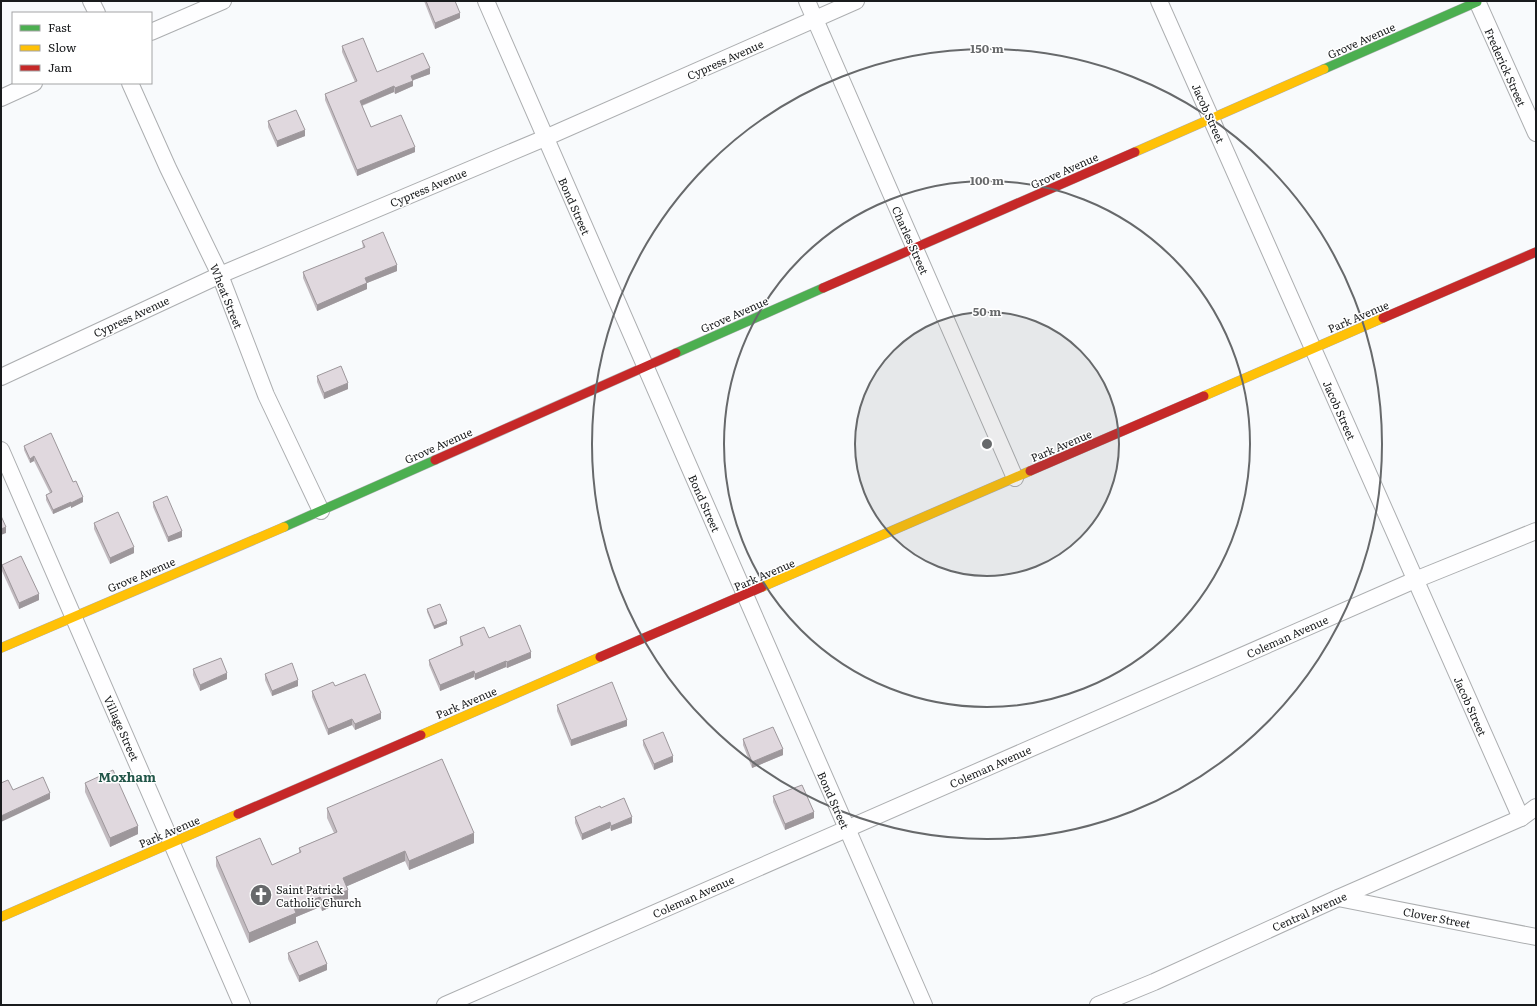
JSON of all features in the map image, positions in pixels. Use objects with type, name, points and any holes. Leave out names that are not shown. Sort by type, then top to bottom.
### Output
[{"type":"street","points":[[91,1],[96,12]]},
{"type":"street","points":[[152,32],[223,1]]},
{"type":"street","name":"Bond Street","points":[[486,1],[924,1005]]},
{"type":"street","name":"Charles Street","points":[[807,1],[1015,478]]},
{"type":"street","name":"Cypress Avenue","points":[[1,376],[220,275],[545,138],[856,1]]},
{"type":"street","name":"Jacob Street","points":[[1159,1],[1415,580],[1531,818]]},
{"type":"street","name":"Grove Avenue","points":[[1,648],[321,511],[645,366],[1477,1]]},
{"type":"street","name":"Frederick Street","points":[[1477,1],[1536,132]]},
{"type":"street","points":[[1,98],[32,84]]},
{"type":"street","name":"Wheat Street","points":[[130,84],[168,168],[220,275],[266,395],[321,511]]},
{"type":"street","name":"Park Avenue","points":[[1,917],[1536,252]]},
{"type":"street","name":"Village Street","points":[[1,450],[242,1005]]},
{"type":"street","name":"Coleman Avenue","points":[[445,1005],[1415,580],[1536,531]]},
{"type":"street","name":"Central Avenue","points":[[1098,1005],[1154,982],[1338,898],[1531,818],[1536,806]]},
{"type":"street","name":"Clover Street","points":[[1338,898],[1536,937]]},
{"type":"building","points":[[426,1],[455,1],[460,13],[435,23]]},
{"type":"building","points":[[363,38],[377,72],[423,53],[430,68],[411,76],[413,81],[395,88],[394,86],[360,101],[371,127],[401,115],[415,147],[357,170],[325,94],[357,81],[342,46]]},
{"type":"building","points":[[296,110],[305,130],[277,141],[268,121]]},
{"type":"building","points":[[383,232],[397,265],[365,278],[367,283],[317,305],[303,272],[365,247],[362,241]]},
{"type":"building","points":[[341,366],[348,383],[324,393],[317,376]]},
{"type":"building","points":[[51,433],[73,482],[76,481],[83,497],[53,510],[46,495],[52,492],[34,456],[30,459],[24,446]]},
{"type":"building","points":[[167,496],[182,531],[168,537],[153,502]]},
{"type":"building","points":[[118,512],[134,547],[110,558],[94,523]]},
{"type":"building","points":[[1,516],[6,527],[1,529]]},
{"type":"building","points":[[21,556],[39,594],[19,603],[2,565]]},
{"type":"building","points":[[440,604],[447,621],[434,626],[427,609]]},
{"type":"building","points":[[520,625],[531,652],[475,674],[474,671],[440,685],[429,660],[463,645],[460,637],[484,627],[489,638]]},
{"type":"building","points":[[221,658],[227,673],[200,685],[193,669]]},
{"type":"building","points":[[292,663],[298,680],[272,691],[265,674]]},
{"type":"building","points":[[365,674],[381,713],[355,724],[352,719],[328,729],[312,691],[333,682],[335,686]]},
{"type":"building","points":[[612,682],[627,720],[571,740],[557,705]]},
{"type":"building","points":[[773,727],[783,749],[752,762],[743,739]]},
{"type":"building","points":[[663,732],[673,756],[654,764],[643,740]]},
{"type":"building","points":[[442,759],[474,833],[409,861],[405,851],[343,878],[348,890],[322,901],[320,897],[294,908],[296,913],[249,933],[216,857],[260,838],[272,865],[301,852],[299,848],[337,832],[327,808]]},
{"type":"building","points":[[113,770],[138,826],[110,838],[85,783]]},
{"type":"building","points":[[43,777],[50,793],[1,816],[1,783],[8,780],[13,790]]},
{"type":"building","points":[[802,785],[814,812],[785,824],[773,796]]},
{"type":"building","points":[[624,798],[632,817],[611,826],[610,822],[582,834],[575,817],[600,806],[601,808]]},
{"type":"building","points":[[317,941],[327,964],[299,976],[288,953]]},
{"type":"traffic: fast","points":[[1324,69],[1477,2]]},
{"type":"traffic: fast","points":[[676,353],[823,288]]},
{"type":"traffic: fast","points":[[284,527],[435,460]]},
{"type":"traffic: slow","points":[[1135,152],[1324,69]]},
{"type":"traffic: slow","points":[[1204,396],[1383,318]]},
{"type":"traffic: slow","points":[[762,587],[1030,471]]},
{"type":"traffic: slow","points":[[1,648],[284,527]]},
{"type":"traffic: slow","points":[[421,735],[600,657]]},
{"type":"traffic: slow","points":[[1,917],[238,814]]},
{"type":"traffic: jam","points":[[823,288],[1135,152]]},
{"type":"traffic: jam","points":[[1383,318],[1536,252]]},
{"type":"traffic: jam","points":[[435,460],[676,353]]},
{"type":"traffic: jam","points":[[1030,471],[1204,396]]},
{"type":"traffic: jam","points":[[600,657],[762,587]]},
{"type":"traffic: jam","points":[[238,814],[421,735]]},
{"type":"place","name":"Saint Patrick Catholic Church","points":[[261,895]]},
{"type":"district","name":"Moxham","points":[[127,776]]}]
